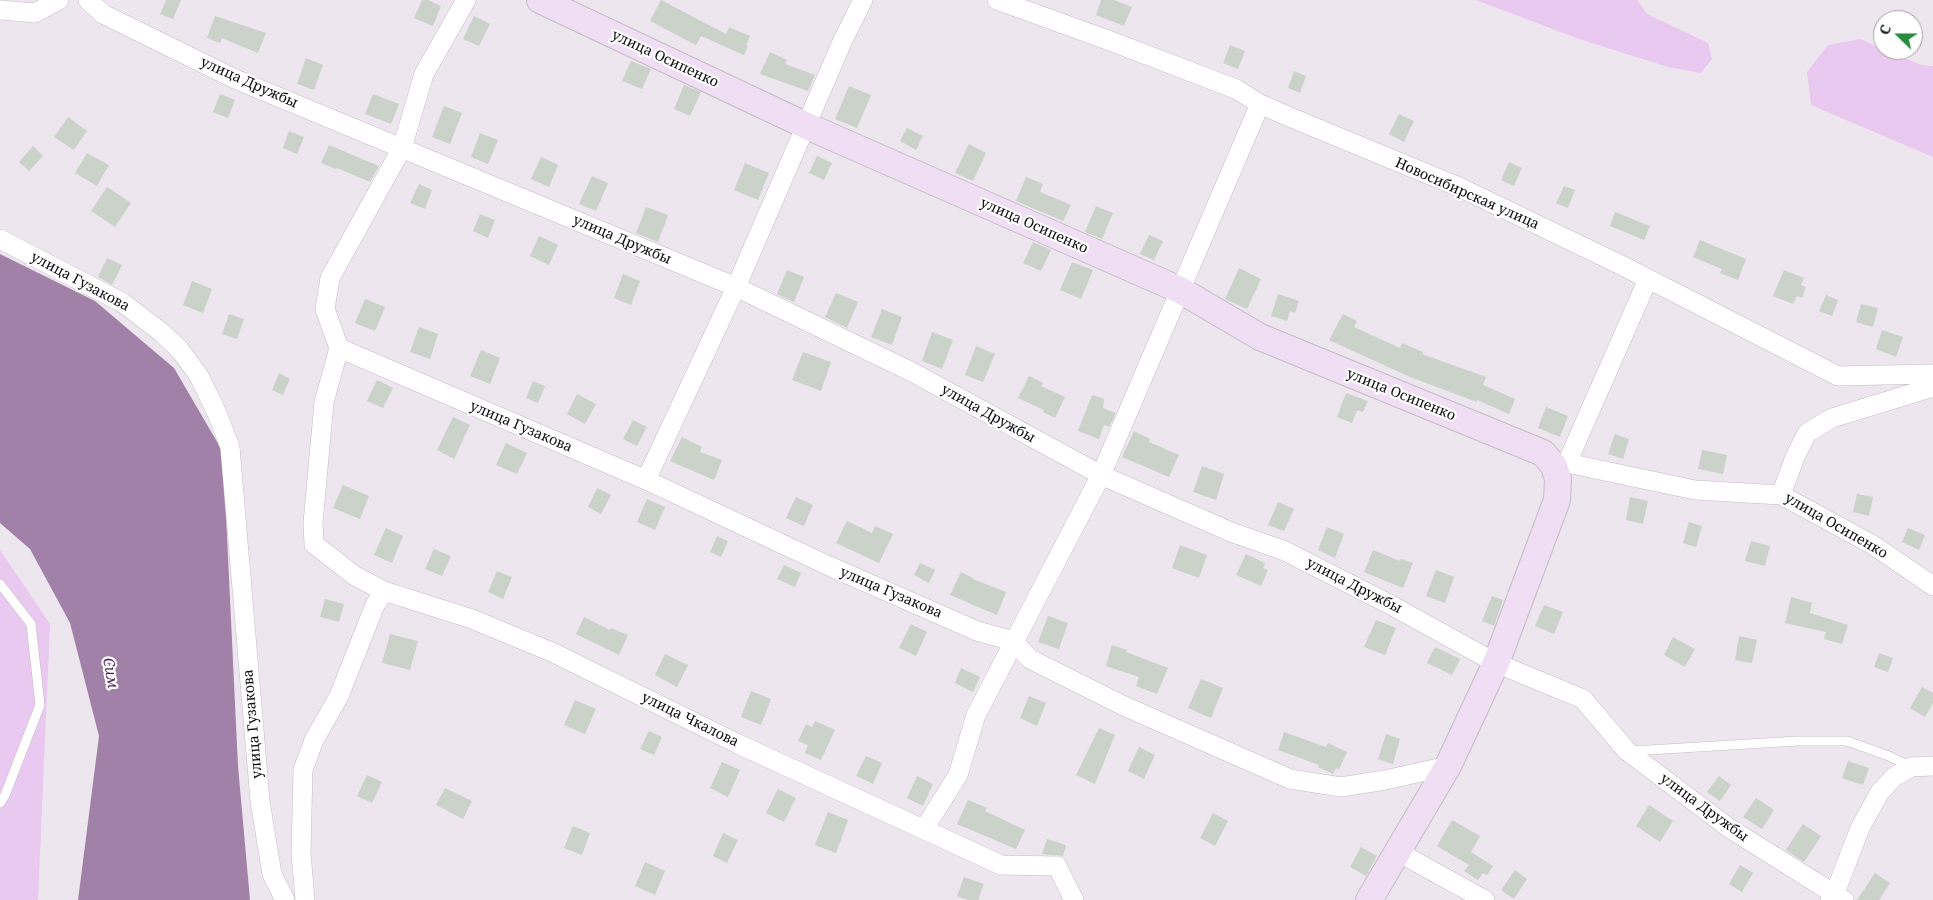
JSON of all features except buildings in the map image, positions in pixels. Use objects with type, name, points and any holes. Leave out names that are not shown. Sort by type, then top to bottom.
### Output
[{"type":"main road","name":"улица Осипенко","points":[[540,0],[807,126],[1180,290],[1260,337],[1529,447],[1560,464]]},
{"type":"main road","points":[[1369,900],[1448,766],[1496,663],[1557,500],[1560,464]]},
{"type":"street","points":[[0,10],[34,13],[59,0]]},
{"type":"street","name":"улица Дружбы","points":[[88,0],[103,14],[235,79],[736,287],[912,372],[1101,475],[1232,532],[1285,551],[1389,604],[1496,663],[1583,699],[1627,751],[1729,828],[1836,898]]},
{"type":"street","points":[[339,348],[325,309],[330,278],[402,148],[424,74],[466,0]]},
{"type":"street","points":[[646,480],[736,287],[843,40],[863,0]]},
{"type":"street","name":"Новосибирская улица","points":[[997,0],[1236,89],[1260,104],[1459,188],[1648,279],[1838,376],[1933,374]]},
{"type":"street","points":[[924,830],[958,775],[976,715],[1101,475],[1260,104]]},
{"type":"street","name":"улица Гузакова","points":[[0,239],[123,303],[161,332],[180,350],[199,376],[216,412],[230,447],[260,801],[272,874],[285,900]]},
{"type":"street","points":[[1560,464],[1648,279]]},
{"type":"street","name":"улица Гузакова","points":[[339,348],[646,480],[828,566],[977,631],[1013,641]]},
{"type":"street","name":"улица Чкалова","points":[[339,348],[324,402],[313,523],[314,544],[355,576],[384,591],[472,619],[554,653],[736,743],[1001,865],[1057,866],[1070,899]]},
{"type":"street","points":[[1781,494],[1795,457],[1807,433],[1832,418],[1933,387]]},
{"type":"street","name":"улица Осипенко","points":[[1560,464],[1695,490],[1781,494],[1873,545],[1933,586]]},
{"type":"street","points":[[305,900],[302,853],[303,770],[314,740],[339,696],[375,605],[384,591]]},
{"type":"street","points":[[1013,641],[1030,659],[1115,702],[1290,779],[1341,788],[1448,766]]},
{"type":"street","points":[[1836,898],[1860,828],[1880,792],[1894,778],[1911,767],[1933,766]]},
{"type":"street","points":[[1398,852],[1485,900]]},
{"type":"lane","points":[[0,584],[31,624],[40,705],[5,795],[0,803]]},
{"type":"lane","points":[[1627,751],[1798,741],[1847,742],[1889,756],[1911,767]]},
{"type":"shaded area","points":[[1476,0],[1637,0],[1647,14],[1708,43],[1712,59],[1701,73],[1668,67],[1579,39]]},
{"type":"shaded area","points":[[1860,39],[1873,45],[1873,60],[1909,60],[1921,65],[1933,66],[1933,157],[1811,105],[1807,72],[1828,45]]},
{"type":"shaded area","points":[[0,550],[50,624],[38,900],[0,900]]},
{"type":"water","name":"Сим","points":[[0,254],[95,301],[174,368],[223,452],[238,766],[250,900],[78,900],[99,736],[70,623],[30,549],[0,523]]}]
